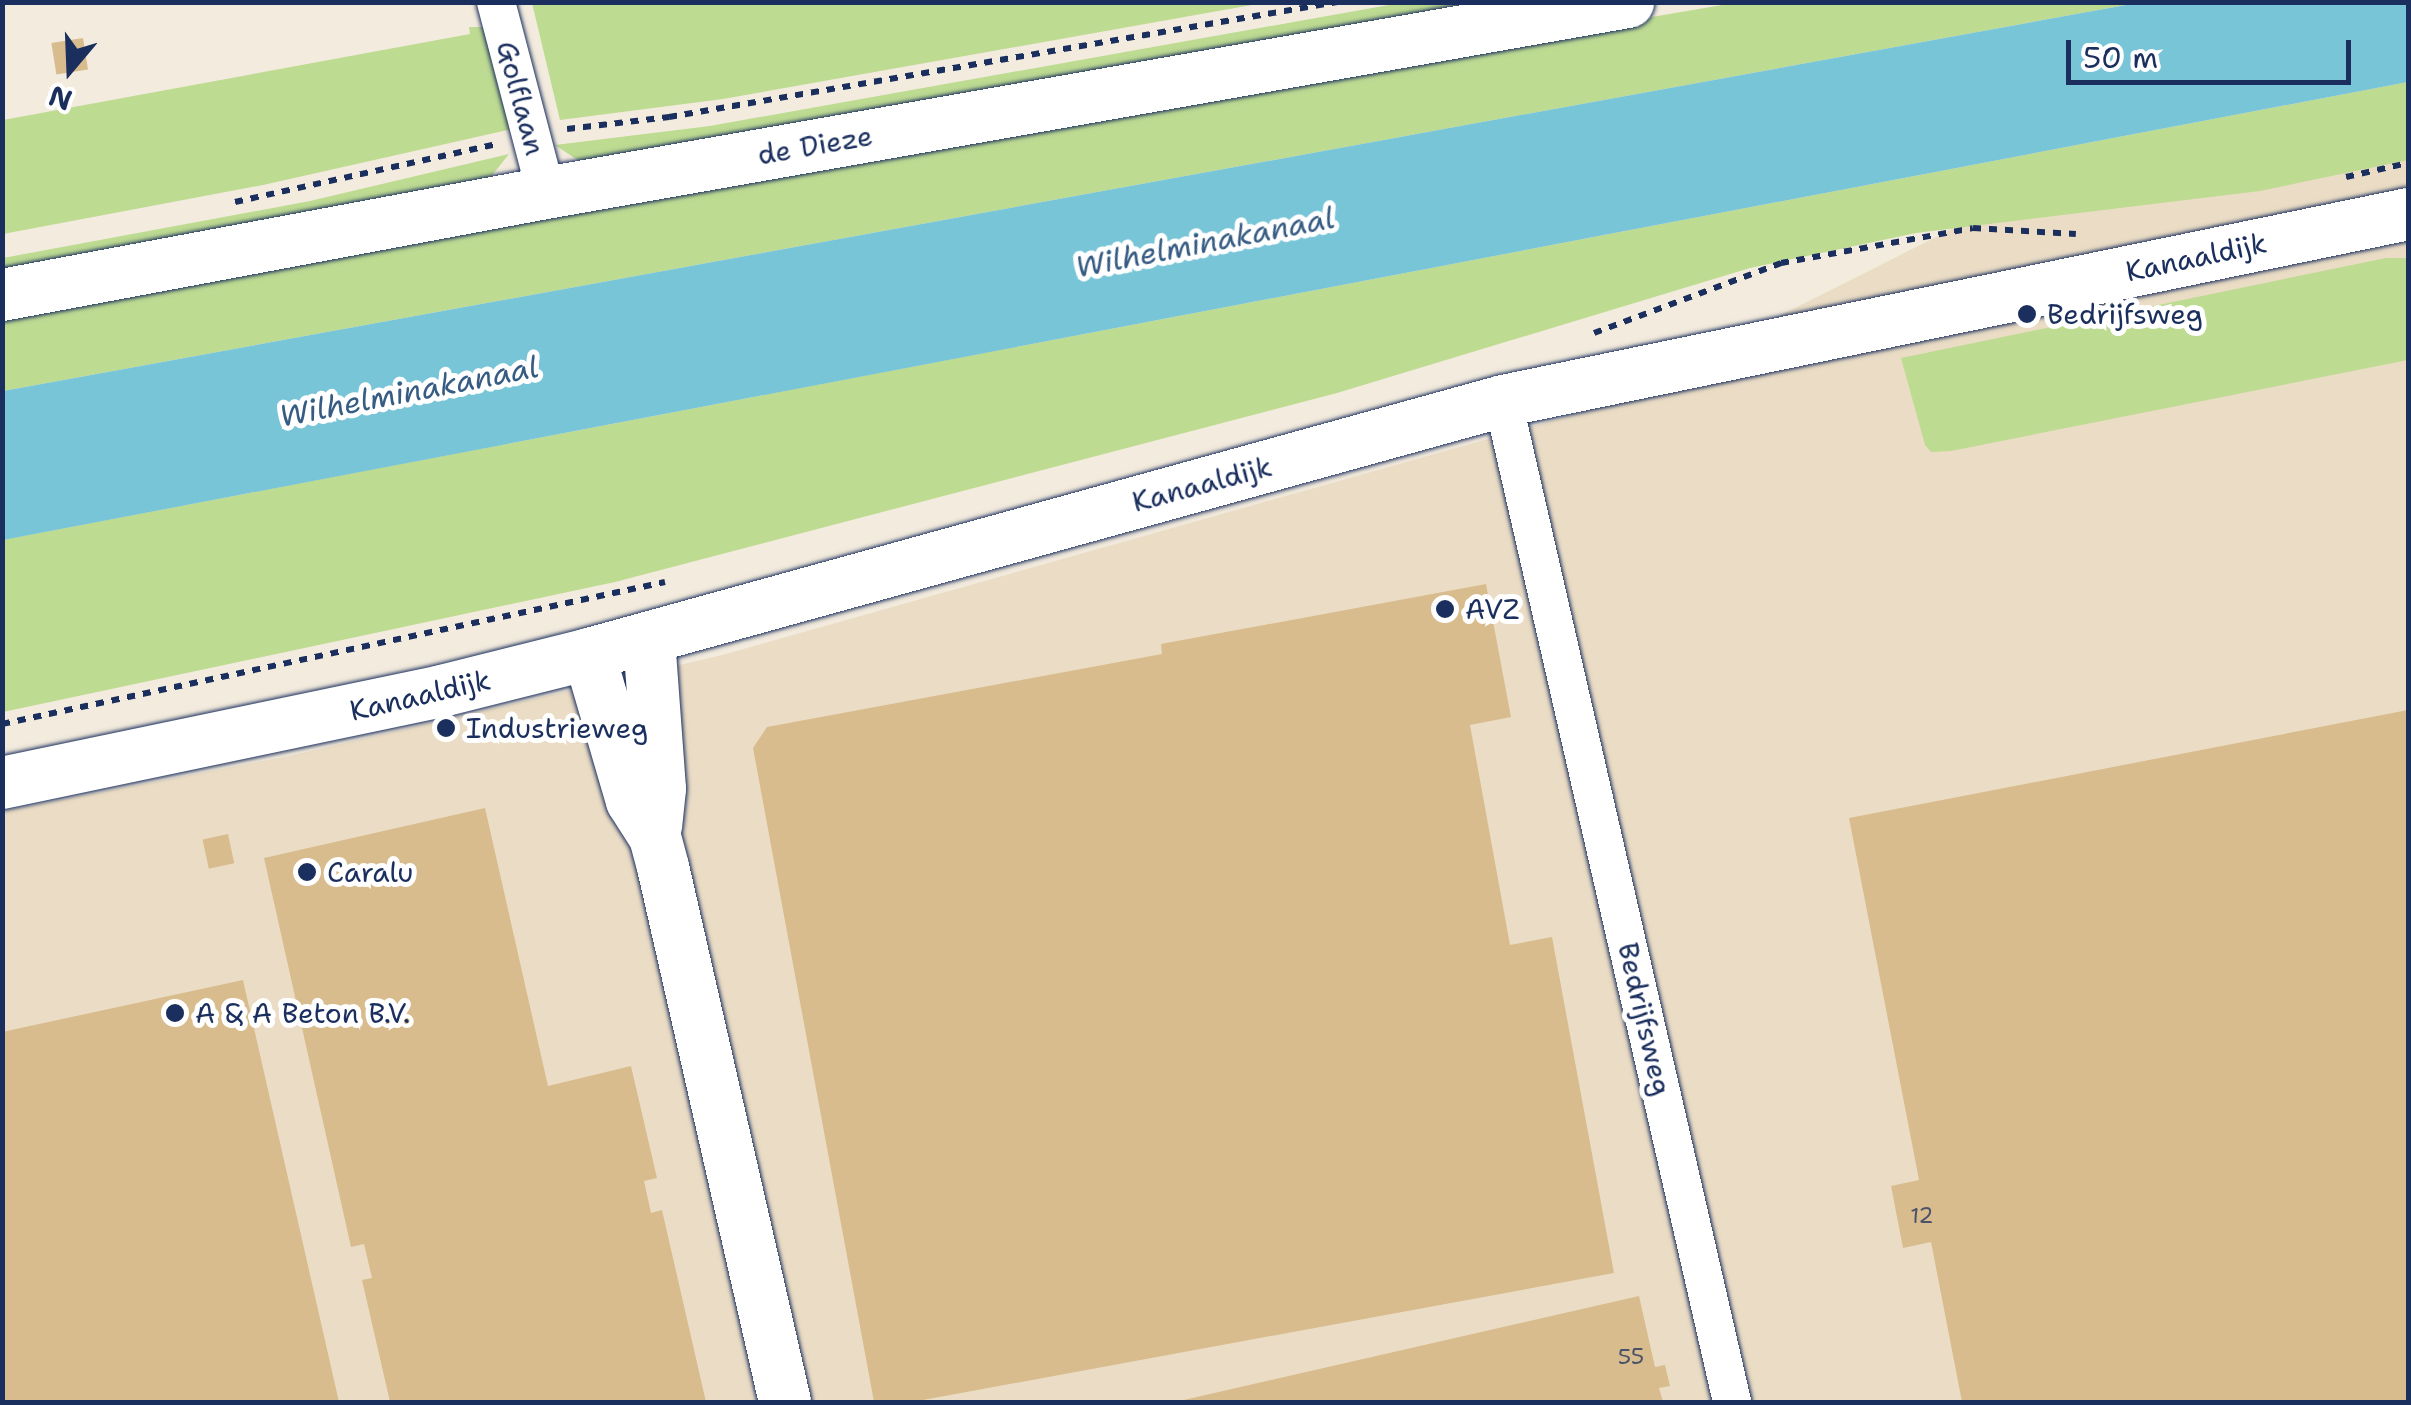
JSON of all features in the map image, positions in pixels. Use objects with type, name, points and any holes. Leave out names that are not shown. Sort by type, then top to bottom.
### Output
[{"type":"street","name":"Golflaan","points":[[496,2],[546,193]]},
{"type":"street","name":"de Dieze","points":[[2,296],[546,193],[1628,2]]},
{"type":"street","name":"Kanaaldijk","points":[[2,783],[374,706],[649,639],[1503,401],[2408,214]]},
{"type":"street","name":"Bedrijfsweg","points":[[1503,401],[1732,1402]]},
{"type":"street","points":[[649,639],[660,790],[655,837],[785,1402]]},
{"type":"street","points":[[589,654],[632,801],[655,837]]},
{"type":"path","name":"de Dieze","points":[[227,203],[339,182],[531,135],[688,114],[1337,2]]},
{"type":"shaded area","points":[[2408,82],[2408,1402],[3,1402],[3,811],[289,756],[722,655],[1594,409],[2137,136]]},
{"type":"green space","points":[[532,2],[1263,3],[723,99],[560,120]]},
{"type":"green space","points":[[1400,3],[1517,3],[582,163],[555,145],[710,126]]},
{"type":"green space","points":[[1734,3],[2137,3],[3,391],[3,314],[1206,93]]},
{"type":"green space","points":[[469,27],[486,27],[512,129],[263,185],[3,234],[3,120],[470,34]]},
{"type":"green space","points":[[2408,82],[2408,160],[2260,191],[1916,233],[1750,268],[1337,393],[615,582],[3,712],[2,540]]},
{"type":"green space","points":[[509,154],[486,183],[3,278],[3,258],[310,201]]},
{"type":"green space","points":[[2386,258],[2408,258],[2408,360],[1951,451],[1931,452],[1925,445],[1901,358]]},
{"type":"water","name":"Wilhelminakanaal","points":[[2137,3],[2408,3],[2408,82],[3,540],[3,391]]},
{"type":"building","points":[[83,38],[88,70],[56,75],[51,43]]},
{"type":"building","points":[[1486,584],[1511,717],[1470,725],[1510,945],[1552,937],[1614,1273],[912,1402],[874,1402],[753,748],[767,727],[1162,654],[1161,644]]},
{"type":"building","points":[[2408,710],[2408,1402],[1962,1402],[1931,1242],[1903,1248],[1891,1186],[1919,1180],[1849,818]]},
{"type":"building","points":[[485,808],[548,1086],[631,1066],[657,1178],[644,1181],[651,1213],[662,1210],[706,1402],[390,1402],[362,1280],[372,1278],[364,1244],[351,1247],[264,858]]},
{"type":"building","points":[[228,834],[234,863],[209,869],[203,839]]},
{"type":"building","points":[[243,980],[339,1402],[2,1402],[2,1032]]},
{"type":"building","points":[[1639,1296],[1655,1367],[1665,1365],[1670,1386],[1659,1388],[1663,1402],[1175,1402]]},
{"type":"place","name":"Bedrijfsweg","points":[[2027,314]]},
{"type":"place","name":"AVZ","points":[[1445,609]]},
{"type":"place","name":"Industrieweg","points":[[446,728]]},
{"type":"place","name":"Caralu","points":[[307,872]]},
{"type":"place","name":"A & A Beton B.V.","points":[[175,1013]]}]
